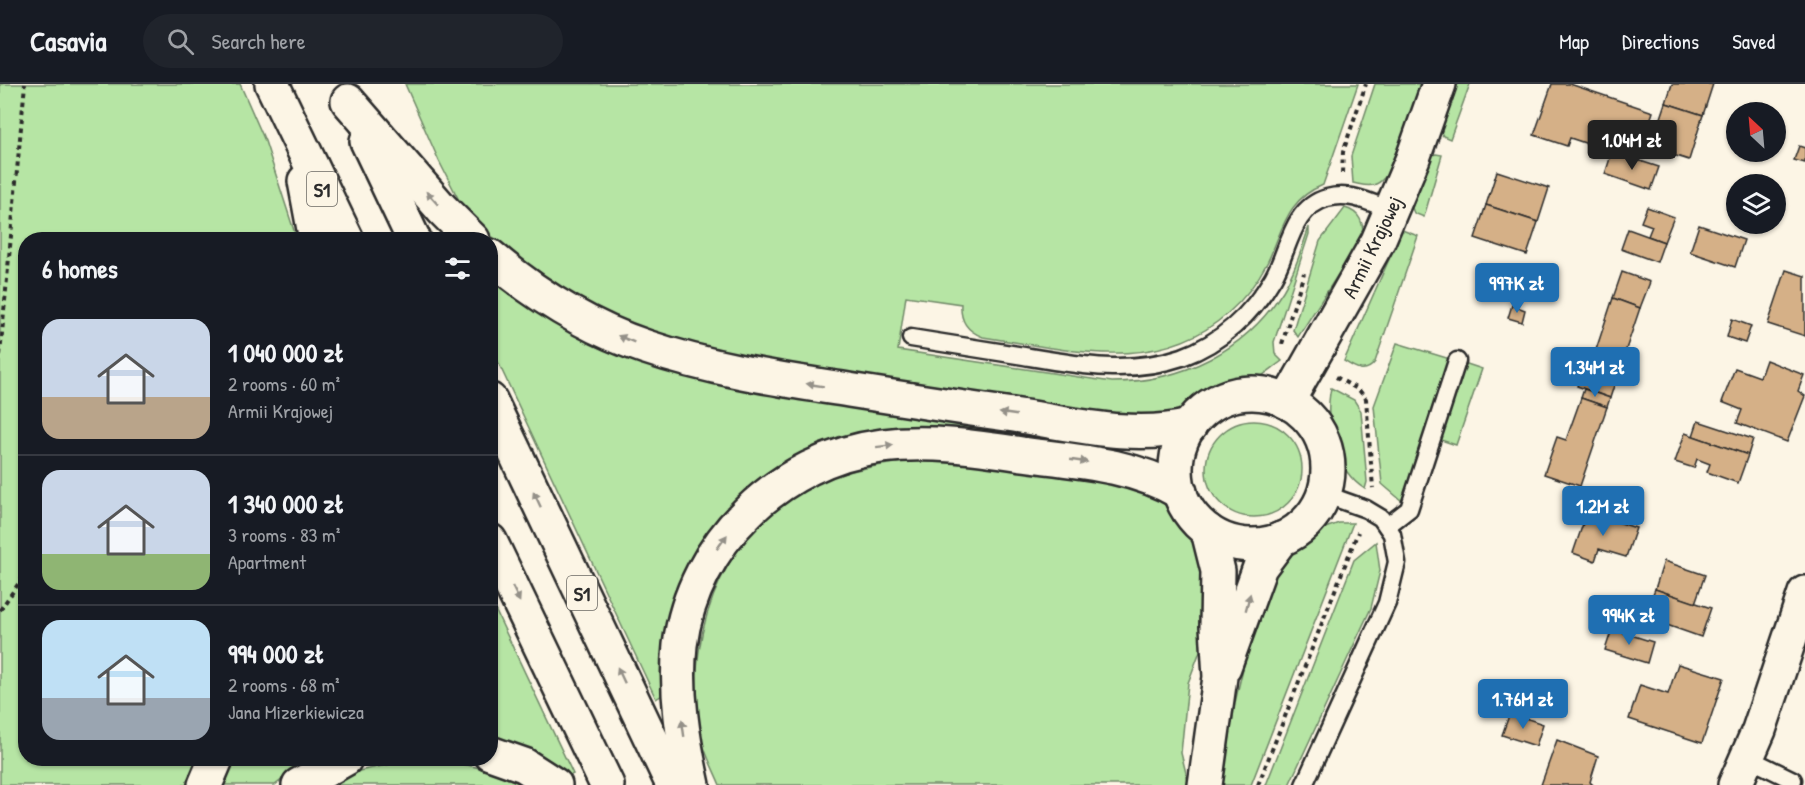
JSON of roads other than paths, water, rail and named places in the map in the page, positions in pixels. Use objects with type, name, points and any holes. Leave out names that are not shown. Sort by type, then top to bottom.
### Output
[{"type":"main road","name":"S1","points":[[272,84],[343,232]]},
{"type":"main road","name":"Armii Krajowej","points":[[1287,402],[1368,260],[1392,211],[1439,84]]},
{"type":"main road","points":[[344,92],[410,232]]},
{"type":"main road","points":[[344,92],[435,201],[465,232]]},
{"type":"main road","points":[[298,138],[315,232]]},
{"type":"main road","points":[[498,262],[537,292],[588,322],[645,347],[715,367],[978,410],[1129,431],[1156,432],[1190,426]]},
{"type":"main road","points":[[1263,394],[1287,402],[1306,416],[1320,435],[1329,471],[1324,495],[1307,522],[1281,539],[1260,545],[1238,544],[1208,531],[1194,518],[1180,492],[1177,463],[1181,444],[1190,426],[1207,409],[1228,398],[1263,394]]},
{"type":"main road","name":"S1","points":[[498,417],[673,785]]},
{"type":"main road","points":[[693,785],[679,700],[680,646],[690,602],[709,561],[737,523],[753,506],[790,478],[832,459],[855,452],[880,447],[927,444],[980,448],[1101,464],[1147,476],[1180,492]]},
{"type":"main road","points":[[1205,785],[1220,677],[1217,626],[1218,571],[1208,531]]},
{"type":"main road","points":[[1220,677],[1260,567],[1281,539]]},
{"type":"main road","points":[[498,558],[607,785]]},
{"type":"main road","points":[[1741,772],[1805,592]]},
{"type":"main road","points":[[498,756],[524,765],[555,785]]},
{"type":"main road","points":[[205,785],[213,766]]},
{"type":"main road","points":[[299,785],[333,766]]},
{"type":"lane","points":[[911,338],[1103,368],[1143,366],[1167,361],[1215,342],[1244,317],[1263,295],[1278,269],[1298,221],[1317,202],[1331,197],[1350,196],[1392,211]]},
{"type":"lane","points":[[1387,526],[1409,509],[1457,361]]},
{"type":"lane","points":[[1304,785],[1393,586],[1397,562],[1395,546],[1387,526],[1366,509],[1324,495]]},
{"type":"lane","points":[[1741,772],[1793,780]]}]
